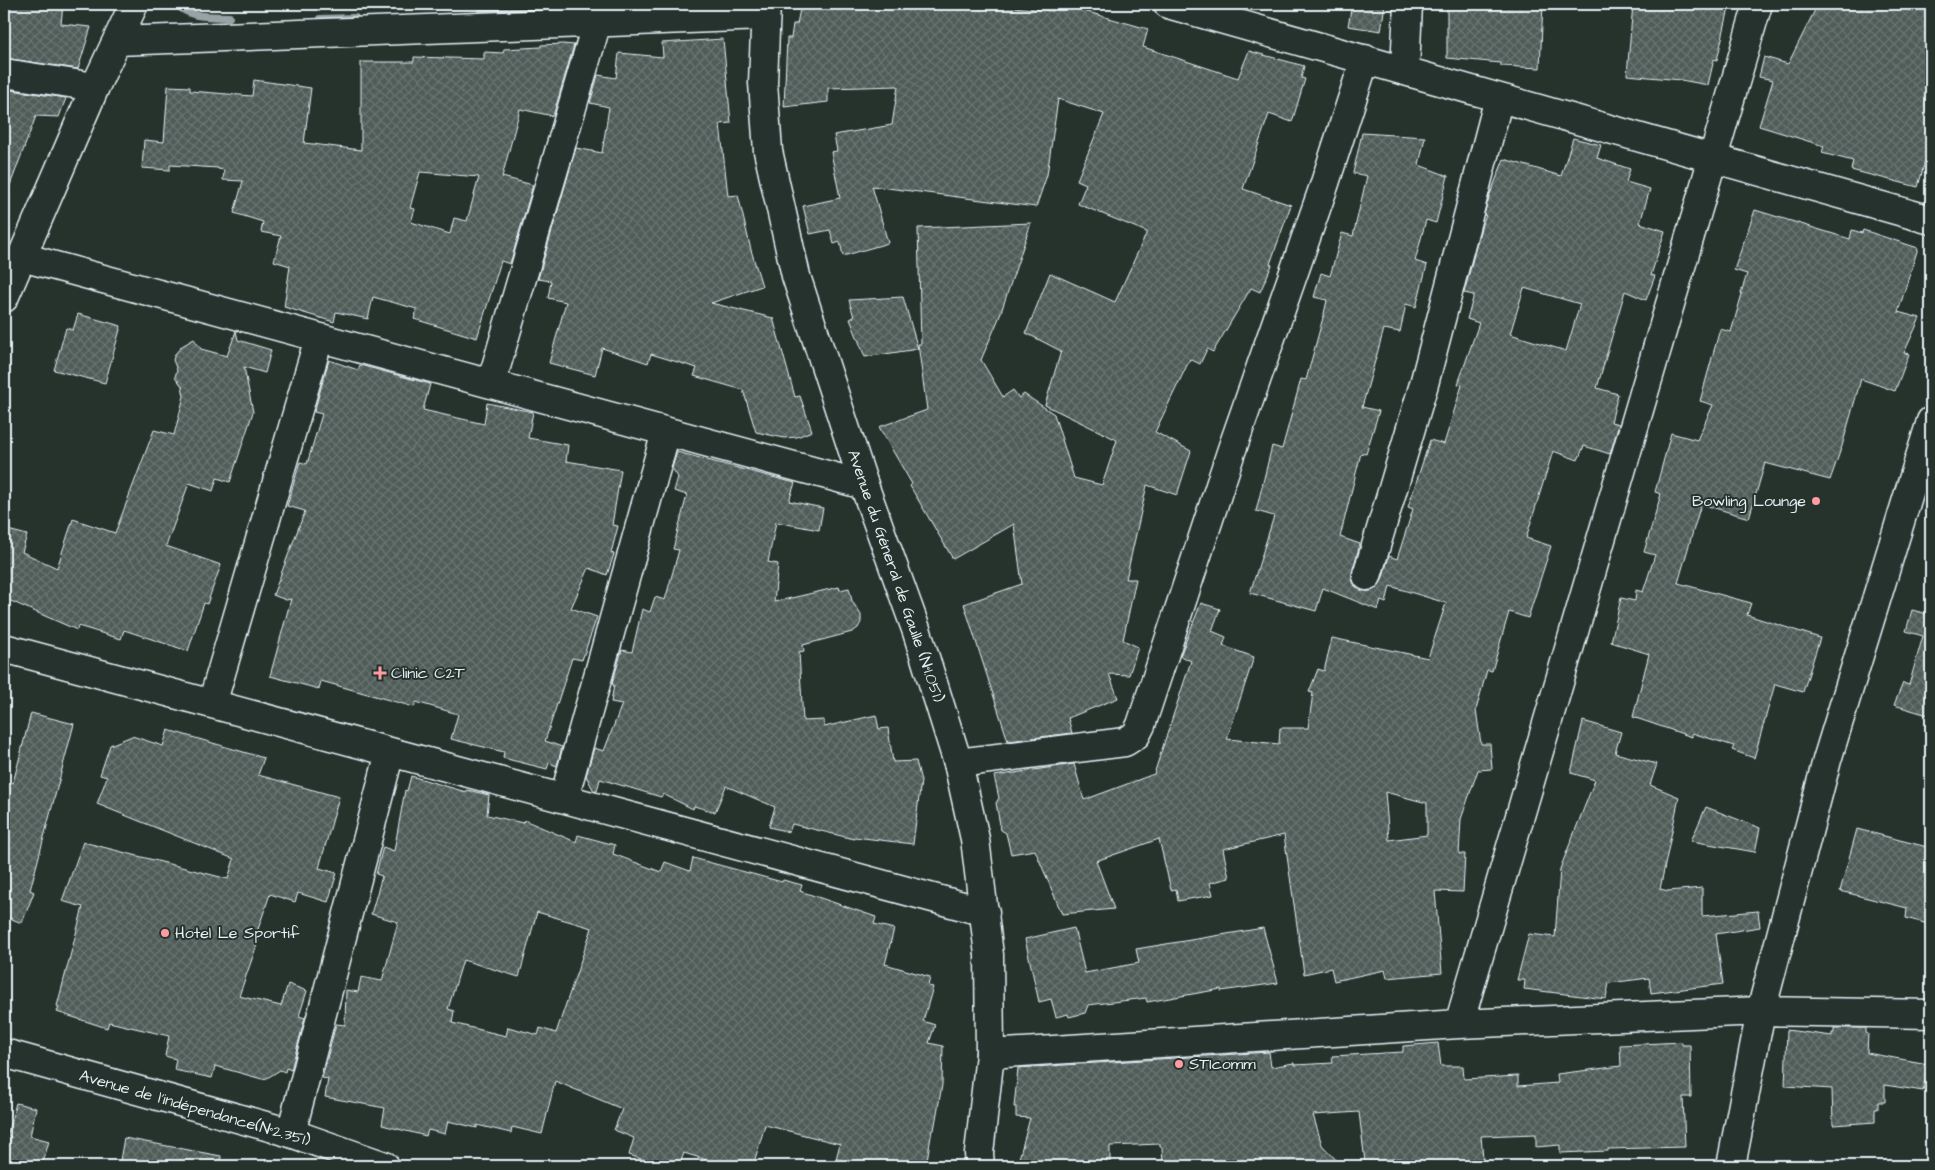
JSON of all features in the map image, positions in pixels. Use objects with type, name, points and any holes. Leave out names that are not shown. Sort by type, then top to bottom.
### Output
[{"type":"street","points":[[4,298],[95,87],[134,4]]},
{"type":"street","points":[[1168,4],[1931,220]]},
{"type":"street","points":[[1405,71],[1408,4]]},
{"type":"street","points":[[1458,1024],[1758,4]]},
{"type":"street","points":[[117,41],[599,13],[765,10]]},
{"type":"street","name":"Avenue du Géneral de Gaulle (N°1.051)","points":[[765,10],[763,84],[768,151],[796,276],[864,485],[917,632],[958,763],[975,839],[990,955],[990,1054],[977,1162]]},
{"type":"street","points":[[491,384],[599,13]]},
{"type":"street","points":[[958,763],[1124,742],[1136,735],[1141,725],[1231,452],[1324,186],[1365,60]]},
{"type":"street","points":[[4,73],[95,87]]},
{"type":"street","points":[[1367,576],[1424,384],[1499,98]]},
{"type":"street","points":[[22,257],[864,485]]},
{"type":"street","points":[[212,704],[319,338]]},
{"type":"street","points":[[1731,1166],[1761,1011],[1827,760],[1931,421]]},
{"type":"street","points":[[564,798],[666,432]]},
{"type":"street","points":[[4,648],[985,912]]},
{"type":"street","points":[[291,1133],[390,752]]},
{"type":"street","points":[[990,1054],[1458,1024],[1761,1011],[1931,1014]]},
{"type":"street","name":"Avenue de l'indépendance(N°2.351)","points":[[4,1053],[291,1133],[384,1166]]},
{"type":"building","points":[[4,4],[63,4],[61,24],[91,27],[78,69],[4,58]]},
{"type":"building","points":[[801,4],[964,4],[991,8],[991,4],[1015,4],[1014,7],[1053,11],[1054,4],[1078,4],[1077,9],[1148,29],[1143,47],[1238,78],[1249,51],[1304,66],[1301,78],[1305,79],[1292,122],[1269,114],[1243,189],[1291,205],[1270,264],[1272,265],[1260,292],[1251,288],[1213,352],[1207,349],[1200,364],[1190,359],[1155,432],[1191,451],[1177,495],[1147,485],[1126,579],[1136,579],[1123,640],[1138,647],[1129,675],[1109,674],[1118,698],[1068,718],[1072,733],[1008,741],[964,604],[1022,584],[1014,524],[953,559],[910,486],[912,484],[879,427],[927,410],[918,344],[921,344],[918,228],[1031,223],[999,318],[981,360],[1003,397],[1013,390],[1019,398],[1024,394],[1054,414],[1074,478],[1102,485],[1117,440],[1045,405],[1061,351],[1026,333],[1050,273],[1115,302],[1147,232],[1078,204],[1086,184],[1077,180],[1104,114],[1058,99],[1047,175],[1036,207],[872,186],[888,243],[843,256],[840,242],[834,244],[830,230],[810,234],[803,206],[840,198],[831,152],[837,151],[834,135],[892,125],[898,86],[828,88],[828,102],[784,107],[787,38],[791,38],[793,24],[797,24]]},
{"type":"building","points":[[1352,4],[1385,4],[1381,31],[1348,26]]},
{"type":"building","points":[[1447,4],[1543,4],[1540,68],[1501,66],[1501,63],[1447,58]]},
{"type":"building","points":[[1633,4],[1701,4],[1729,8],[1717,60],[1714,59],[1708,85],[1681,80],[1627,75]]},
{"type":"building","points":[[1818,4],[1931,4],[1931,139],[1918,187],[1851,170],[1853,161],[1822,153],[1824,146],[1759,126],[1773,80],[1759,77],[1764,57],[1788,64]]},
{"type":"building","points":[[723,39],[731,123],[720,124],[728,196],[738,195],[762,286],[711,303],[773,318],[795,397],[800,396],[812,431],[797,437],[784,438],[756,432],[743,390],[694,376],[697,368],[651,354],[648,363],[602,348],[595,375],[549,363],[566,302],[548,298],[551,281],[538,279],[576,148],[602,153],[609,107],[590,103],[598,75],[616,78],[619,53],[663,57],[662,43]]},
{"type":"building","points":[[541,45],[574,45],[553,116],[520,109],[502,177],[533,185],[510,264],[501,261],[477,338],[414,319],[417,309],[373,297],[368,319],[336,312],[334,322],[284,307],[290,266],[274,261],[281,236],[261,232],[263,222],[234,213],[243,181],[223,180],[224,170],[218,168],[170,165],[170,170],[142,168],[144,140],[164,142],[168,86],[190,87],[190,91],[252,96],[254,80],[311,88],[304,143],[361,150],[361,62],[414,62],[414,57],[484,59],[484,52],[503,53],[504,49],[541,47]],"holes":[[[420,172],[479,177],[467,221],[454,218],[450,234],[411,222],[415,209],[410,208]]]},
{"type":"building","points":[[4,89],[66,98],[59,117],[36,116],[6,196],[4,196]]},
{"type":"building","points":[[1362,133],[1425,137],[1419,165],[1448,176],[1436,223],[1426,220],[1415,261],[1427,265],[1416,307],[1406,304],[1400,332],[1384,329],[1362,407],[1379,411],[1366,454],[1361,453],[1340,537],[1360,544],[1352,572],[1352,579],[1355,586],[1362,591],[1370,591],[1377,588],[1382,580],[1389,556],[1397,559],[1413,509],[1408,507],[1430,440],[1444,444],[1462,385],[1458,384],[1479,323],[1467,319],[1474,295],[1464,293],[1482,224],[1486,216],[1484,215],[1489,197],[1504,159],[1561,176],[1573,138],[1601,145],[1597,158],[1630,169],[1626,182],[1650,189],[1640,223],[1665,231],[1651,275],[1655,276],[1646,300],[1625,291],[1597,388],[1618,394],[1611,422],[1619,424],[1610,454],[1584,446],[1578,460],[1553,451],[1526,538],[1551,546],[1528,618],[1509,612],[1492,671],[1487,670],[1476,710],[1481,744],[1490,744],[1492,769],[1478,770],[1461,819],[1459,854],[1465,854],[1463,892],[1435,891],[1442,973],[1387,978],[1385,970],[1334,981],[1331,968],[1304,974],[1284,835],[1223,849],[1229,878],[1210,883],[1213,895],[1178,901],[1176,889],[1171,890],[1159,839],[1096,861],[1114,909],[1062,914],[1035,850],[1011,854],[1006,833],[1001,830],[996,803],[999,798],[994,776],[1074,764],[1084,800],[1154,774],[1191,661],[1180,656],[1201,603],[1220,609],[1212,631],[1226,637],[1223,646],[1254,657],[1227,739],[1279,744],[1280,728],[1308,728],[1313,693],[1309,692],[1318,669],[1324,671],[1332,638],[1428,658],[1446,603],[1390,586],[1386,603],[1381,601],[1378,610],[1323,588],[1316,611],[1250,593],[1274,516],[1256,511],[1272,446],[1282,449],[1301,379],[1306,380],[1324,314],[1327,300],[1314,297],[1321,273],[1330,276],[1342,233],[1353,236],[1367,176],[1353,173]],"holes":[[[1524,288],[1580,304],[1566,351],[1510,334]],[[1385,792],[1427,803],[1427,835],[1389,840]]]},
{"type":"building","points":[[1755,210],[1850,239],[1852,230],[1862,233],[1863,230],[1918,248],[1898,312],[1920,318],[1904,353],[1909,354],[1895,391],[1861,379],[1830,480],[1765,463],[1749,518],[1701,504],[1678,583],[1751,603],[1747,615],[1820,638],[1803,692],[1775,684],[1754,758],[1732,750],[1734,746],[1692,733],[1692,737],[1633,717],[1649,654],[1611,642],[1621,598],[1635,601],[1636,590],[1643,592],[1655,555],[1644,552],[1661,494],[1655,492],[1671,433],[1697,440],[1713,405],[1700,401],[1720,329],[1731,332],[1742,294],[1747,274],[1734,270]]},
{"type":"building","points":[[903,297],[918,349],[865,357],[850,319],[854,317],[849,300]]},
{"type":"building","points":[[78,314],[121,326],[105,383],[54,370],[66,328],[73,330]]},
{"type":"building","points":[[236,331],[238,340],[271,350],[265,373],[244,367],[253,412],[230,482],[217,478],[213,491],[189,483],[166,546],[221,565],[207,604],[204,603],[188,651],[124,630],[121,639],[78,626],[77,630],[4,598],[4,529],[27,535],[22,552],[57,568],[73,519],[115,533],[154,430],[174,435],[184,396],[182,386],[175,377],[177,370],[173,360],[175,354],[182,346],[194,339],[201,349],[227,356]]},
{"type":"building","points":[[329,360],[358,370],[360,365],[430,384],[423,410],[484,424],[487,403],[533,412],[528,438],[568,445],[566,461],[621,470],[612,525],[618,526],[611,553],[614,554],[607,575],[589,568],[571,608],[597,617],[582,660],[572,658],[545,741],[562,747],[557,766],[549,763],[547,769],[503,758],[504,752],[451,739],[458,714],[416,702],[414,707],[321,681],[319,689],[270,676],[291,599],[286,600],[273,595],[305,511],[287,506],[300,462],[307,464],[322,414],[314,412]]},
{"type":"building","points":[[677,452],[795,483],[789,501],[823,508],[819,530],[776,522],[768,562],[778,564],[774,602],[839,587],[840,590],[849,588],[852,601],[861,615],[861,622],[858,628],[852,632],[803,645],[804,651],[799,652],[803,721],[824,720],[824,727],[876,715],[879,729],[888,728],[893,762],[916,761],[921,781],[913,844],[855,837],[854,839],[792,824],[789,832],[769,827],[775,807],[726,786],[715,812],[694,806],[693,809],[663,794],[661,797],[600,779],[597,791],[594,791],[586,776],[594,748],[604,751],[622,704],[611,702],[614,685],[612,684],[622,650],[632,652],[642,609],[650,612],[655,597],[665,600],[679,550],[673,549],[687,495],[674,491],[678,477],[672,468]]},
{"type":"building","points":[[1912,610],[1931,615],[1931,716],[1894,705],[1903,683],[1909,685],[1923,636],[1906,631]]},
{"type":"building","points":[[31,713],[74,724],[30,890],[34,892],[22,923],[4,916],[4,781],[13,783]]},
{"type":"building","points":[[1583,721],[1621,732],[1615,753],[1657,764],[1650,785],[1679,797],[1660,889],[1668,891],[1702,888],[1702,916],[1758,911],[1760,927],[1716,934],[1723,984],[1651,993],[1649,978],[1609,983],[1606,999],[1524,989],[1525,980],[1517,980],[1529,934],[1555,937],[1560,869],[1595,780],[1571,773]]},
{"type":"building","points":[[168,730],[264,758],[258,775],[339,797],[319,868],[337,873],[328,902],[298,893],[295,902],[270,894],[255,938],[259,939],[239,996],[281,1006],[288,984],[307,991],[299,1016],[305,1018],[291,1070],[286,1068],[285,1072],[280,1070],[267,1078],[262,1079],[215,1066],[212,1078],[174,1070],[176,1059],[165,1056],[169,1036],[109,1022],[107,1028],[57,1012],[83,907],[62,901],[83,842],[228,879],[234,859],[97,804],[107,777],[100,775],[110,745],[132,736],[163,746]]},
{"type":"building","points":[[411,776],[466,792],[467,790],[489,795],[487,815],[523,823],[524,820],[576,842],[578,835],[615,845],[613,854],[661,872],[665,862],[690,871],[693,858],[782,882],[783,880],[802,885],[800,891],[876,917],[874,924],[894,929],[885,964],[930,977],[928,986],[933,987],[923,1021],[935,1025],[929,1043],[943,1046],[942,1085],[926,1166],[843,1166],[844,1161],[836,1159],[840,1144],[765,1125],[753,1166],[726,1166],[684,1153],[679,1166],[663,1166],[629,1155],[634,1138],[614,1130],[622,1109],[555,1081],[542,1134],[512,1127],[511,1133],[448,1121],[445,1134],[428,1130],[426,1136],[382,1125],[385,1108],[325,1097],[328,1079],[322,1078],[336,1024],[345,1025],[346,990],[358,992],[361,977],[382,981],[398,922],[371,914],[382,876],[376,874],[383,847],[394,851],[405,790],[407,791]],"holes":[[[537,912],[592,928],[556,1033],[540,1028],[538,1035],[508,1027],[506,1036],[452,1023],[454,1011],[448,1009],[463,960],[519,977]]]},
{"type":"building","points":[[1706,807],[1760,828],[1755,852],[1691,841]]},
{"type":"building","points":[[1857,829],[1931,848],[1931,910],[1928,924],[1906,918],[1907,908],[1840,891]]},
{"type":"building","points":[[1074,928],[1085,973],[1139,963],[1136,949],[1263,928],[1278,983],[1221,991],[1221,989],[1147,1002],[1146,998],[1088,1005],[1085,1013],[1069,1017],[1068,1014],[1056,1017],[1051,999],[1039,1002],[1025,939]]},
{"type":"building","points":[[1834,1028],[1866,1028],[1866,1033],[1868,1034],[1867,1053],[1928,1064],[1923,1091],[1885,1085],[1885,1102],[1878,1102],[1878,1109],[1875,1109],[1875,1122],[1833,1125],[1832,1089],[1785,1086],[1787,1030],[1832,1036]]},
{"type":"building","points":[[1682,1042],[1682,1045],[1690,1045],[1691,1097],[1683,1097],[1685,1147],[1608,1149],[1608,1151],[1560,1153],[1560,1145],[1536,1147],[1536,1134],[1481,1136],[1483,1159],[1429,1166],[1429,1164],[1402,1164],[1401,1158],[1365,1162],[1359,1112],[1313,1115],[1322,1145],[1340,1164],[1318,1164],[1318,1166],[1163,1166],[1162,1147],[1160,1147],[1160,1144],[1110,1146],[1110,1166],[1017,1166],[1030,1118],[1016,1117],[1016,1107],[1014,1107],[1018,1068],[1269,1052],[1271,1067],[1294,1063],[1294,1065],[1333,1063],[1332,1056],[1403,1052],[1403,1046],[1438,1043],[1441,1066],[1463,1066],[1464,1079],[1518,1076],[1518,1086],[1558,1083],[1557,1074],[1621,1066],[1620,1045]]},
{"type":"building","points":[[16,1103],[36,1108],[30,1136],[49,1141],[42,1166],[4,1166],[4,1156],[11,1137],[7,1136]]},
{"type":"building","points":[[124,1138],[221,1156],[220,1166],[119,1166]]},
{"type":"waterway","points":[[177,4],[182,9],[194,14],[229,17]]},
{"type":"waterway","points":[[621,6],[669,4]]},
{"type":"waterway","points":[[481,13],[597,7]]},
{"type":"waterway","points":[[320,19],[355,18]]},
{"type":"place","name":"Bowling Lounge","points":[[1816,501]]},
{"type":"place","name":"Clinic C2T","points":[[380,673]]},
{"type":"place","name":"Hotel Le Sportif","points":[[165,933]]},
{"type":"place","name":"STIcomm","points":[[1179,1064]]}]
